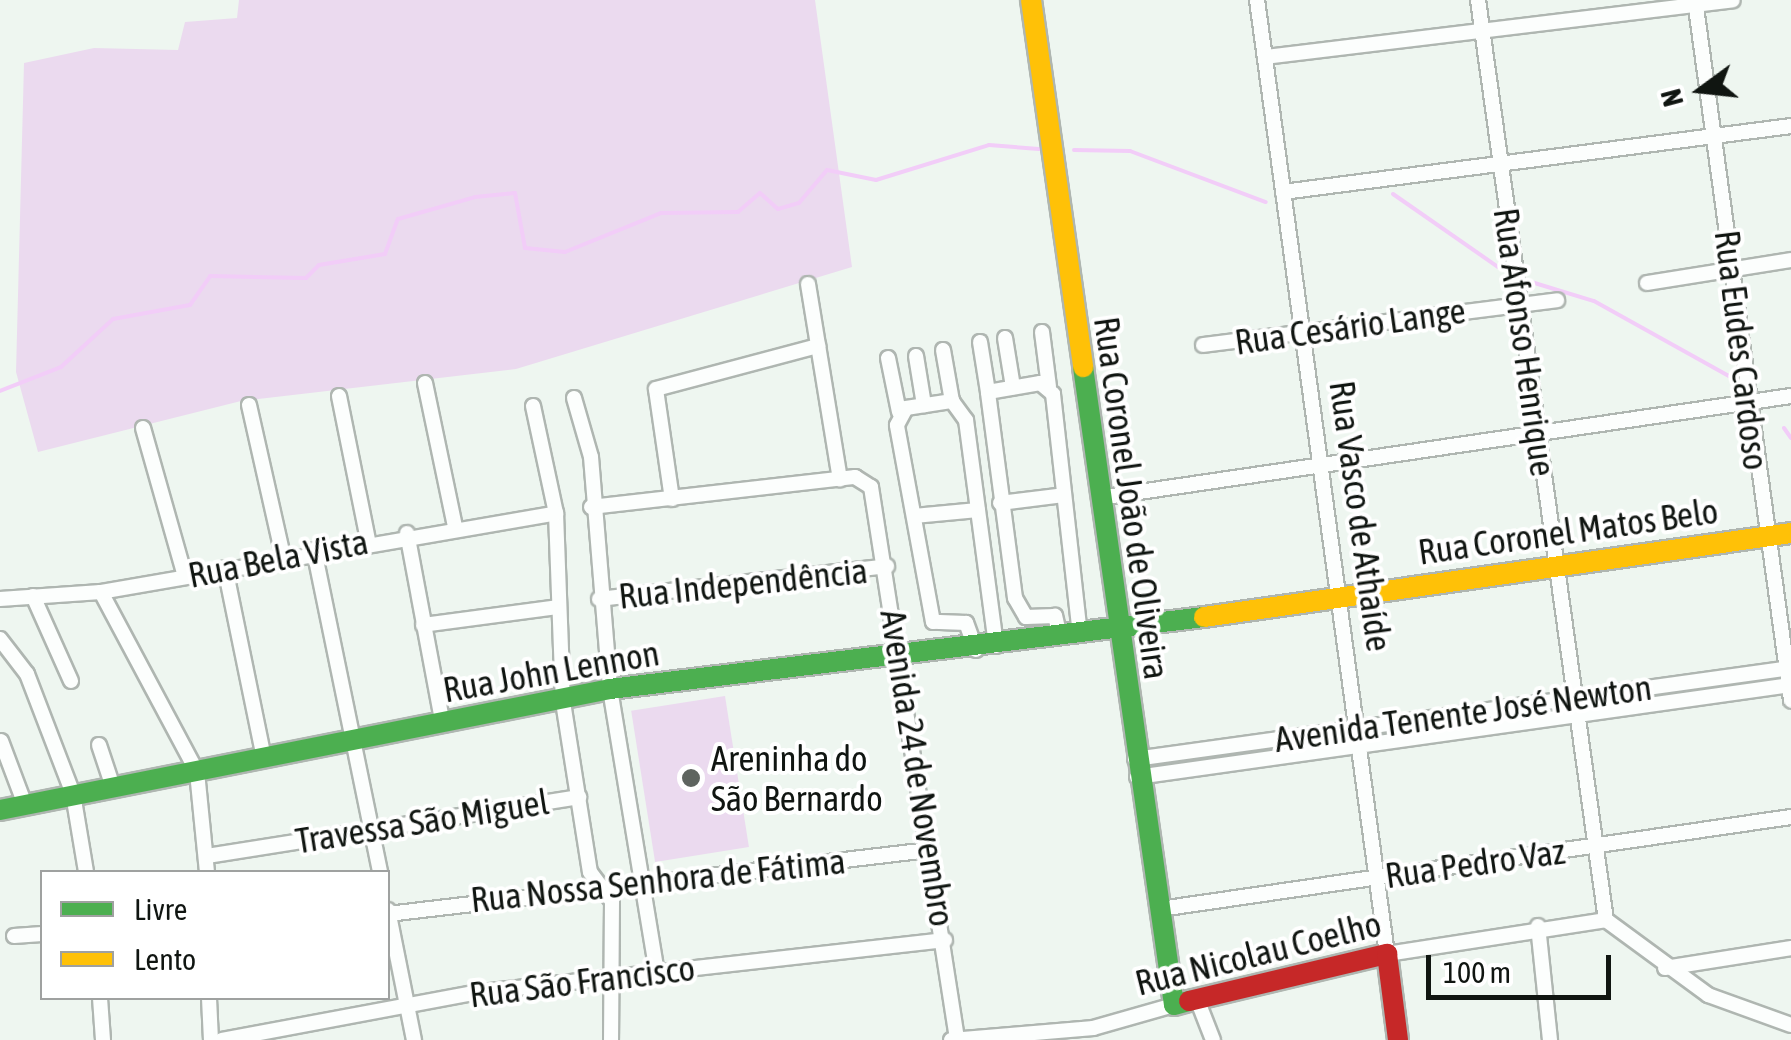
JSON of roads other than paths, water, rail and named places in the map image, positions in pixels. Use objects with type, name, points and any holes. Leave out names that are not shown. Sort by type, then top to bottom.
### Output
[{"type":"street","name":"Rua Coronel João de Oliveira","points":[[1031,0],[1164,908],[1185,1002],[1214,1040]]},
{"type":"street","name":"Rua Coronel João de Oliveira","points":[[1044,0],[1112,496],[1123,627]]},
{"type":"street","name":"Rua Vasco de Athaíde","points":[[1257,0],[1398,1040]]},
{"type":"street","name":"Rua Afonso Henrique","points":[[1478,0],[1606,920]]},
{"type":"street","points":[[1266,57],[1733,0]]},
{"type":"street","name":"Rua Eudes Cardoso","points":[[1695,3],[1765,536],[1790,690]]},
{"type":"street","points":[[1282,192],[1500,170],[1791,126]]},
{"type":"street","points":[[1647,283],[1791,260]]},
{"type":"street","points":[[590,507],[840,478],[808,284]]},
{"type":"street","name":"Rua Cesário Lange","points":[[1202,345],[1557,300]]},
{"type":"street","points":[[1042,332],[1064,496],[1070,635]]},
{"type":"street","points":[[1005,338],[1013,388]]},
{"type":"street","points":[[980,342],[1015,598],[1026,617],[1055,616],[1070,635]]},
{"type":"street","points":[[672,499],[656,389],[818,346]]},
{"type":"street","points":[[943,350],[952,401],[966,420],[978,510],[986,648]]},
{"type":"street","points":[[916,356],[924,405]]},
{"type":"street","points":[[888,358],[933,622],[966,623],[986,648]]},
{"type":"street","points":[[425,382],[455,526]]},
{"type":"street","points":[[988,392],[1049,387]]},
{"type":"street","points":[[339,396],[368,540]]},
{"type":"street","points":[[1112,496],[1791,396]]},
{"type":"street","points":[[574,398],[590,458],[590,507],[610,688],[648,881],[657,972]]},
{"type":"street","points":[[899,412],[952,401]]},
{"type":"street","points":[[249,405],[283,556]]},
{"type":"street","points":[[533,406],[556,513],[562,702],[599,888],[612,901],[610,1040]]},
{"type":"street","points":[[143,428],[185,576]]},
{"type":"street","name":"Avenida 24 de Novembro","points":[[840,478],[861,478],[875,498],[945,940],[954,1040]]},
{"type":"street","points":[[1000,503],[1064,496]]},
{"type":"street","points":[[914,516],[978,510]]},
{"type":"street","name":"Rua Bela Vista","points":[[0,599],[101,592],[368,540],[556,513]]},
{"type":"street","points":[[406,534],[442,725]]},
{"type":"street","name":"Rua Coronel Matos Belo","points":[[1123,627],[1791,534]]},
{"type":"street","points":[[314,550],[380,870]]},
{"type":"street","name":"Rua Independência","points":[[599,599],[887,566]]},
{"type":"street","points":[[225,568],[264,758]]},
{"type":"street","points":[[101,592],[197,772],[207,870]]},
{"type":"street","points":[[33,596],[71,681]]},
{"type":"street","points":[[423,625],[558,607]]},
{"type":"street","name":"Rua John Lennon","points":[[0,810],[562,702],[610,688],[986,648],[1123,627]]},
{"type":"street","points":[[0,640],[27,674],[73,794],[86,870]]},
{"type":"street","name":"Avenida Tenente José Newton","points":[[1142,767],[1358,744],[1789,668]]},
{"type":"street","name":"Avenida Tenente José Newton","points":[[1142,767],[1356,726],[1790,690]]},
{"type":"street","points":[[1,741],[25,805]]},
{"type":"street","points":[[99,744],[114,787]]},
{"type":"street","name":"Travessa São Miguel","points":[[207,856],[371,826],[579,797]]},
{"type":"street","name":"Rua Pedro Vaz","points":[[1164,908],[1791,817]]},
{"type":"street","name":"Rua Nossa Senhora de Fátima","points":[[390,912],[929,850]]},
{"type":"street","points":[[1606,920],[1665,968],[1742,1011],[1791,1025]]},
{"type":"street","name":"Rua Nicolau Coelho","points":[[954,1040],[1096,1034],[1185,1002],[1387,954],[1538,926],[1606,920]]},
{"type":"street","points":[[390,921],[414,1040]]},
{"type":"street","points":[[1538,926],[1550,1040]]},
{"type":"street","points":[[14,936],[40,934]]},
{"type":"street","name":"Rua São Francisco","points":[[222,1040],[408,1004],[945,940]]},
{"type":"street","points":[[1665,968],[1791,948]]},
{"type":"street","points":[[100,1000],[102,1040]]},
{"type":"street","points":[[209,1000],[211,1040]]},
{"type":"waterway","points":[[0,391],[61,367],[113,319],[190,305],[210,276],[306,278],[319,265],[385,254],[398,219],[475,197],[515,193],[525,248],[565,252],[661,213],[738,212],[760,193],[778,209],[799,203],[827,170],[876,180],[989,145],[1039,149]]},
{"type":"waterway","points":[[1074,150],[1130,151],[1266,202]]},
{"type":"waterway","points":[[1393,194],[1498,267]]},
{"type":"waterway","points":[[1528,281],[1594,301],[1736,380]]},
{"type":"waterway","points":[[1784,428],[1791,438]]},
{"type":"place","name":"Areninha do São Bernardo","points":[[691,778]]}]
